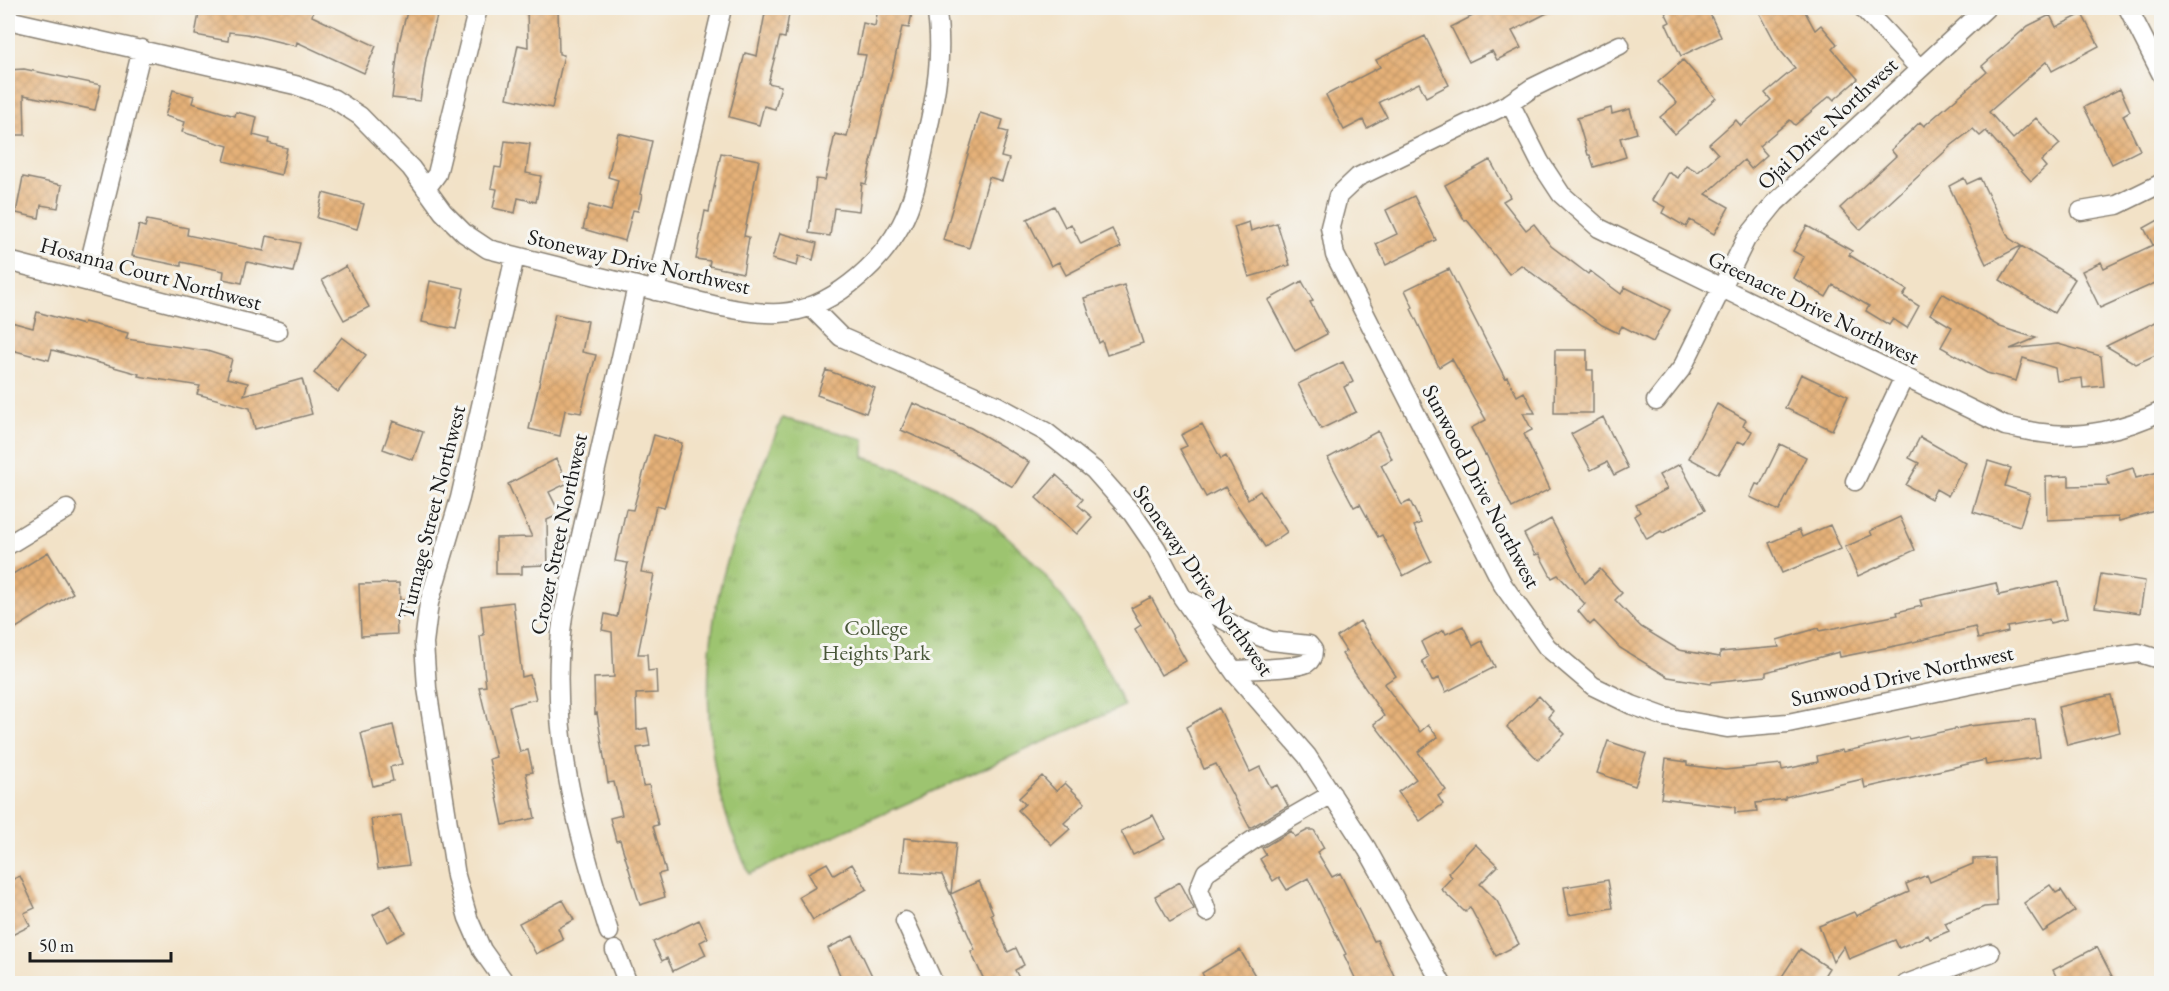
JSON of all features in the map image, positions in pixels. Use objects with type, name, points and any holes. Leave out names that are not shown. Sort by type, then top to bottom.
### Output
[{"type":"street","points":[[426,189],[437,174],[478,8]]},
{"type":"street","points":[[655,291],[723,8]]},
{"type":"street","points":[[810,306],[842,288],[870,267],[884,251],[901,224],[915,189],[934,105],[940,48],[936,8]]},
{"type":"street","points":[[1863,8],[1920,69]]},
{"type":"street","name":"Ojai Drive Northwest","points":[[1656,401],[1682,368],[1746,239],[1775,202],[1986,8]]},
{"type":"street","points":[[2128,8],[2162,75]]},
{"type":"street","name":"Stoneway Drive Northwest","points":[[8,20],[295,85],[334,99],[360,116],[389,144],[411,168],[443,212],[464,233],[488,249],[749,313],[782,313],[810,306],[841,337],[996,405],[1046,432],[1094,470],[1132,513],[1156,548],[1182,597],[1233,670],[1307,756],[1400,905],[1442,984]]},
{"type":"street","name":"Sunwood Drive Northwest","points":[[1620,45],[1358,177],[1338,196],[1330,227],[1335,255],[1503,585],[1547,647],[1593,686],[1632,705],[1665,717],[1727,728],[1788,723],[2084,661],[2139,652],[2162,660]]},
{"type":"street","points":[[84,280],[142,49]]},
{"type":"street","name":"Greenacre Drive Northwest","points":[[1510,102],[1540,162],[1561,194],[1599,228],[2005,426],[2043,434],[2078,434],[2118,428],[2162,411]]},
{"type":"street","points":[[2081,211],[2117,206],[2162,183]]},
{"type":"street","name":"Turnage Street Northwest","points":[[506,984],[482,950],[468,918],[456,876],[427,688],[424,644],[429,603],[460,498],[515,256]]},
{"type":"street","name":"Hosanna Court Northwest","points":[[12,262],[278,331]]},
{"type":"street","name":"Crozer Street Northwest","points":[[609,932],[588,866],[570,795],[562,742],[558,684],[559,642],[563,615],[637,286]]},
{"type":"street","points":[[1855,481],[1904,377]]},
{"type":"street","points":[[8,544],[67,509]]},
{"type":"street","points":[[1182,597],[1271,641],[1309,645],[1313,650],[1313,657],[1307,663],[1233,670]]},
{"type":"street","points":[[1207,912],[1199,889],[1206,872],[1256,838],[1332,794]]},
{"type":"street","points":[[905,921],[934,984]]},
{"type":"street","points":[[615,950],[628,984]]},
{"type":"street","points":[[1906,984],[1990,953]]},
{"type":"green space","name":"College Heights Park","points":[[782,418],[864,439],[864,457],[903,471],[938,488],[971,508],[1000,530],[1028,556],[1076,617],[1102,658],[1124,706],[749,874],[730,827],[715,766],[708,702],[711,638],[729,556]]},
{"type":"building","points":[[200,8],[314,8],[312,16],[376,46],[364,73],[297,42],[296,46],[229,32],[228,41],[195,35]]},
{"type":"building","points":[[408,8],[439,8],[426,59],[420,101],[392,98],[399,42]]},
{"type":"building","points":[[527,8],[558,8],[559,54],[564,55],[552,108],[507,98],[518,45],[528,47]]},
{"type":"building","points":[[766,8],[790,8],[785,38],[780,37],[768,83],[781,86],[775,109],[764,106],[759,125],[729,117],[745,53],[757,56]]},
{"type":"building","points":[[878,8],[912,13],[909,28],[902,27],[866,184],[862,183],[859,211],[834,208],[830,236],[809,233],[816,179],[825,180],[835,134],[847,137],[866,55],[857,54],[863,23],[875,26]]},
{"type":"building","points":[[1488,8],[1557,8],[1512,31],[1521,48],[1497,60],[1492,51],[1469,62],[1451,27]]},
{"type":"building","points":[[1663,8],[1707,8],[1721,37],[1681,56],[1666,24],[1670,22]]},
{"type":"building","points":[[1757,8],[1803,8],[1815,30],[1821,25],[1837,44],[1832,49],[1858,79],[1834,100],[1830,96],[1795,125],[1790,120],[1759,146],[1767,155],[1751,169],[1744,160],[1706,194],[1729,207],[1714,234],[1690,220],[1686,227],[1662,213],[1665,207],[1652,200],[1668,172],[1678,178],[1686,165],[1698,172],[1718,154],[1709,144],[1736,120],[1741,126],[1771,100],[1765,93],[1795,68],[1779,49]]},
{"type":"building","points":[[2082,14],[2099,46],[2052,71],[2047,61],[1989,112],[2013,139],[2036,118],[2060,144],[2041,161],[2046,167],[2031,181],[1986,131],[1980,136],[1973,129],[1952,145],[1860,230],[1840,208],[1896,156],[1891,150],[1920,122],[1924,126],[1987,72],[1982,66],[2028,26],[2050,15],[2056,27]]},
{"type":"building","points":[[1425,36],[1449,85],[1426,97],[1419,83],[1379,102],[1387,117],[1367,128],[1363,120],[1344,130],[1326,95],[1380,67],[1376,60]]},
{"type":"building","points":[[1683,60],[1716,98],[1675,134],[1660,117],[1677,103],[1658,82]]},
{"type":"building","points":[[24,69],[101,85],[95,110],[24,95],[25,135],[8,135],[8,70]]},
{"type":"building","points":[[2120,89],[2130,111],[2123,115],[2140,150],[2112,164],[2084,107]]},
{"type":"building","points":[[173,90],[194,96],[192,103],[235,116],[236,112],[257,117],[253,135],[269,139],[268,143],[287,148],[281,175],[224,161],[228,146],[182,132],[185,122],[165,116]]},
{"type":"building","points":[[1611,108],[1612,114],[1630,109],[1637,133],[1620,138],[1626,157],[1594,167],[1577,118]]},
{"type":"building","points":[[980,113],[1003,120],[1000,130],[1008,132],[1001,157],[1009,159],[1002,181],[989,177],[969,248],[943,240]]},
{"type":"building","points":[[618,133],[652,141],[638,211],[633,210],[625,241],[583,229],[589,205],[611,211],[618,180],[608,177]]},
{"type":"building","points":[[505,141],[530,144],[526,173],[541,176],[536,202],[518,198],[515,213],[493,208],[497,189],[491,188],[495,167],[501,168]]},
{"type":"building","points":[[721,153],[759,160],[744,236],[749,237],[743,273],[709,266],[710,261],[696,259],[705,211],[709,212]]},
{"type":"building","points":[[1490,160],[1510,197],[1503,201],[1526,230],[1534,224],[1551,246],[1588,274],[1590,271],[1621,294],[1625,287],[1670,310],[1653,342],[1622,326],[1618,333],[1602,325],[1521,265],[1509,274],[1467,220],[1465,221],[1445,185]]},
{"type":"building","points":[[23,177],[62,185],[58,208],[41,205],[39,218],[16,213]]},
{"type":"building","points":[[1964,178],[1967,184],[1980,178],[2009,238],[2021,246],[1986,264],[1949,186]]},
{"type":"building","points":[[323,193],[364,204],[357,229],[317,218]]},
{"type":"building","points":[[1414,196],[1436,240],[1386,265],[1376,244],[1397,234],[1386,210]]},
{"type":"building","points":[[1054,206],[1065,227],[1071,224],[1081,244],[1112,229],[1121,247],[1066,275],[1059,262],[1051,266],[1027,219]]},
{"type":"building","points":[[2162,218],[2162,280],[2100,308],[2082,271],[2101,262],[2104,268],[2153,245],[2144,228]]},
{"type":"building","points":[[147,220],[188,228],[187,235],[264,251],[267,236],[300,243],[293,272],[247,262],[242,283],[223,279],[224,271],[181,262],[181,266],[132,256],[139,225],[145,227]]},
{"type":"building","points":[[1249,222],[1251,231],[1277,223],[1290,265],[1249,277],[1234,227]]},
{"type":"building","points":[[1807,226],[1852,251],[1849,255],[1907,290],[1903,296],[1919,306],[1907,328],[1893,319],[1889,325],[1866,311],[1869,306],[1833,285],[1826,297],[1793,278],[1804,257],[1793,251]]},
{"type":"building","points":[[780,233],[817,243],[813,260],[799,256],[797,266],[772,259]]},
{"type":"building","points":[[2021,246],[2075,279],[2054,313],[2000,280]]},
{"type":"building","points":[[346,266],[369,307],[344,320],[322,280]]},
{"type":"building","points":[[1449,269],[1505,378],[1507,377],[1517,396],[1524,392],[1535,413],[1523,413],[1532,430],[1524,434],[1550,489],[1512,508],[1471,428],[1486,420],[1452,359],[1439,367],[1411,309],[1413,307],[1405,290]]},
{"type":"building","points":[[430,281],[464,288],[456,329],[422,322]]},
{"type":"building","points":[[1302,281],[1327,334],[1295,351],[1268,300]]},
{"type":"building","points":[[1124,285],[1143,343],[1107,355],[1102,341],[1099,343],[1084,298]]},
{"type":"building","points":[[1942,293],[2000,327],[2036,338],[2010,349],[2058,344],[2101,356],[2104,386],[2083,388],[2082,378],[2057,381],[2055,368],[2023,358],[2016,381],[1987,373],[1941,347],[1952,327],[1930,314]]},
{"type":"building","points":[[37,312],[83,325],[84,322],[128,333],[126,339],[207,351],[232,359],[227,378],[248,383],[244,395],[302,379],[312,414],[255,429],[250,408],[197,394],[200,386],[138,376],[139,374],[52,350],[49,360],[8,349],[11,322],[33,328]]},
{"type":"building","points":[[555,314],[588,321],[582,352],[596,355],[581,413],[565,410],[560,436],[529,429]]},
{"type":"building","points":[[2162,319],[2162,352],[2136,364],[2106,346]]},
{"type":"building","points":[[342,337],[366,355],[338,392],[314,373]]},
{"type":"building","points":[[1555,350],[1587,350],[1587,370],[1593,370],[1593,413],[1554,413]]},
{"type":"building","points":[[1343,362],[1353,382],[1344,387],[1356,412],[1321,429],[1298,384]]},
{"type":"building","points":[[826,370],[875,388],[866,413],[817,395]]},
{"type":"building","points":[[1801,374],[1848,396],[1832,430],[1785,408]]},
{"type":"building","points":[[913,403],[971,428],[1029,462],[1013,487],[953,453],[901,430]]},
{"type":"building","points":[[1717,404],[1746,420],[1743,426],[1752,431],[1745,444],[1738,441],[1718,474],[1689,458]]},
{"type":"building","points":[[1603,417],[1628,468],[1614,475],[1607,462],[1591,470],[1571,434]]},
{"type":"building","points":[[393,421],[423,432],[413,460],[383,449]]},
{"type":"building","points":[[1202,424],[1221,459],[1226,456],[1248,499],[1260,491],[1287,532],[1265,547],[1225,487],[1206,497],[1180,449],[1187,446],[1181,435]]},
{"type":"building","points":[[1378,431],[1392,459],[1381,465],[1402,505],[1410,501],[1421,523],[1414,526],[1431,561],[1403,576],[1382,535],[1378,537],[1360,504],[1354,507],[1328,458]]},
{"type":"building","points":[[654,435],[682,443],[664,508],[656,506],[641,572],[654,574],[638,654],[647,654],[648,671],[656,670],[657,693],[636,694],[637,730],[647,728],[650,746],[637,748],[643,786],[649,785],[658,825],[653,826],[666,872],[658,874],[665,897],[640,905],[620,840],[616,841],[610,818],[622,815],[614,782],[608,783],[597,713],[595,714],[594,678],[614,677],[612,632],[602,630],[605,614],[617,617],[628,563],[615,561],[626,509],[633,510]]},
{"type":"building","points":[[1920,437],[1966,463],[1948,496],[1936,489],[1931,499],[1906,485],[1919,463],[1909,458]]},
{"type":"building","points":[[1780,444],[1806,457],[1779,511],[1750,497],[1756,484],[1760,485]]},
{"type":"building","points":[[556,459],[568,483],[549,492],[560,514],[547,520],[548,571],[545,565],[522,566],[522,574],[496,574],[496,538],[532,537],[508,484]]},
{"type":"building","points":[[1988,461],[2011,468],[2005,486],[2030,494],[2020,526],[1973,512]]},
{"type":"building","points":[[1680,464],[1705,510],[1647,539],[1634,516],[1640,512],[1636,505],[1667,489],[1659,475]]},
{"type":"building","points":[[2133,468],[2136,478],[2162,471],[2162,509],[2119,521],[2118,517],[2047,520],[2046,477],[2069,476],[2069,486],[2109,485],[2107,476]]},
{"type":"building","points":[[1056,475],[1083,499],[1078,505],[1092,517],[1077,534],[1036,498]]},
{"type":"building","points":[[1900,517],[1915,550],[1858,576],[1845,547],[1872,535],[1870,531]]},
{"type":"building","points":[[1551,519],[1585,583],[1600,569],[1622,593],[1615,600],[1641,627],[1679,650],[1720,657],[1720,652],[1779,647],[1777,640],[1819,628],[1820,631],[1898,615],[1897,612],[1922,606],[1920,600],[1996,583],[1999,595],[2059,582],[2067,619],[2050,623],[2049,619],[2007,627],[2008,632],[1978,639],[1975,627],[1840,657],[1839,652],[1766,672],[1766,676],[1712,682],[1711,684],[1668,677],[1620,648],[1594,621],[1590,625],[1578,611],[1585,604],[1558,575],[1552,578],[1539,554],[1535,555],[1524,534]]},
{"type":"building","points":[[1830,525],[1841,549],[1782,573],[1769,543],[1799,530],[1802,537]]},
{"type":"building","points":[[48,552],[73,593],[8,633],[8,577]]},
{"type":"building","points":[[2101,574],[2145,581],[2140,613],[2095,607]]},
{"type":"building","points":[[399,583],[400,600],[405,600],[406,616],[396,616],[397,634],[361,636],[359,584]]},
{"type":"building","points":[[1151,597],[1186,661],[1161,675],[1135,629],[1141,625],[1131,608]]},
{"type":"building","points":[[513,602],[522,677],[530,675],[536,699],[509,706],[520,752],[528,750],[533,772],[526,773],[535,818],[503,825],[489,759],[496,757],[479,687],[486,686],[480,636],[484,635],[481,606]]},
{"type":"building","points":[[1360,621],[1396,676],[1384,684],[1420,732],[1428,725],[1438,737],[1418,752],[1446,790],[1438,796],[1443,804],[1420,821],[1398,792],[1416,779],[1374,724],[1384,716],[1342,654],[1346,651],[1337,637]]},
{"type":"building","points":[[1463,626],[1473,646],[1482,641],[1495,667],[1446,692],[1439,678],[1432,681],[1422,661],[1428,657],[1421,642],[1444,630],[1446,634]]},
{"type":"building","points":[[2111,695],[2120,732],[2067,745],[2058,707]]},
{"type":"building","points":[[1539,696],[1553,711],[1548,717],[1565,734],[1538,760],[1507,727]]},
{"type":"building","points":[[1219,708],[1250,772],[1260,767],[1271,788],[1277,785],[1288,806],[1250,828],[1216,764],[1204,769],[1186,727]]},
{"type":"building","points":[[2035,719],[2040,757],[1986,765],[1985,760],[1865,788],[1863,779],[1785,797],[1785,799],[1756,803],[1757,811],[1735,813],[1735,807],[1661,798],[1666,759],[1687,762],[1687,765],[1725,770],[1781,764],[1782,770],[1818,762],[1817,756],[1842,750],[1843,752],[1969,726]]},
{"type":"building","points":[[393,725],[402,764],[390,767],[393,781],[373,786],[361,733]]},
{"type":"building","points":[[1608,741],[1646,754],[1635,786],[1597,773]]},
{"type":"building","points":[[1042,776],[1056,791],[1065,783],[1085,803],[1064,823],[1070,829],[1052,845],[1018,810],[1025,804],[1019,798]]},
{"type":"building","points":[[401,815],[409,865],[378,869],[371,819]]},
{"type":"building","points":[[1153,815],[1165,839],[1133,855],[1121,831]]},
{"type":"building","points":[[1308,830],[1314,830],[1324,848],[1317,852],[1332,877],[1340,873],[1398,984],[1358,984],[1344,955],[1346,954],[1308,878],[1287,890],[1279,877],[1273,881],[1260,859],[1266,855],[1262,848],[1291,831],[1295,837]]},
{"type":"building","points":[[904,838],[956,843],[951,894],[979,881],[1008,952],[1016,948],[1024,965],[1015,970],[1022,984],[986,984],[971,952],[975,950],[942,875],[901,872]]},
{"type":"building","points":[[1475,844],[1498,866],[1480,884],[1497,901],[1519,944],[1496,956],[1470,907],[1465,912],[1441,889],[1452,877],[1448,873]]},
{"type":"building","points":[[1995,858],[1997,906],[1984,907],[1945,923],[1949,931],[1930,939],[1928,935],[1899,948],[1895,940],[1849,959],[1844,946],[1833,962],[1819,926],[1854,912],[1856,916],[1909,892],[1906,884],[1927,875],[1930,882],[1973,864],[1973,859]]},
{"type":"building","points":[[827,863],[834,875],[852,864],[867,889],[813,920],[799,897],[816,887],[808,873]]},
{"type":"building","points":[[20,876],[35,908],[24,913],[30,926],[8,937],[8,878],[9,881]]},
{"type":"building","points":[[1608,880],[1613,908],[1569,915],[1564,887]]},
{"type":"building","points":[[1180,882],[1194,909],[1170,922],[1155,896]]},
{"type":"building","points":[[2050,885],[2056,893],[2061,890],[2075,911],[2043,932],[2024,903]]},
{"type":"building","points":[[563,900],[574,920],[558,928],[563,940],[536,954],[519,923]]},
{"type":"building","points":[[390,905],[405,932],[387,942],[373,915]]},
{"type":"building","points":[[699,920],[708,938],[700,942],[706,955],[673,971],[667,958],[662,961],[653,942]]},
{"type":"building","points":[[853,936],[873,978],[861,984],[844,984],[828,948]]},
{"type":"building","points":[[2097,947],[2116,984],[2060,984],[2053,970]]},
{"type":"building","points":[[1800,949],[1829,968],[1819,984],[1777,984]]},
{"type":"building","points":[[1240,950],[1260,984],[1208,984],[1202,973]]}]
